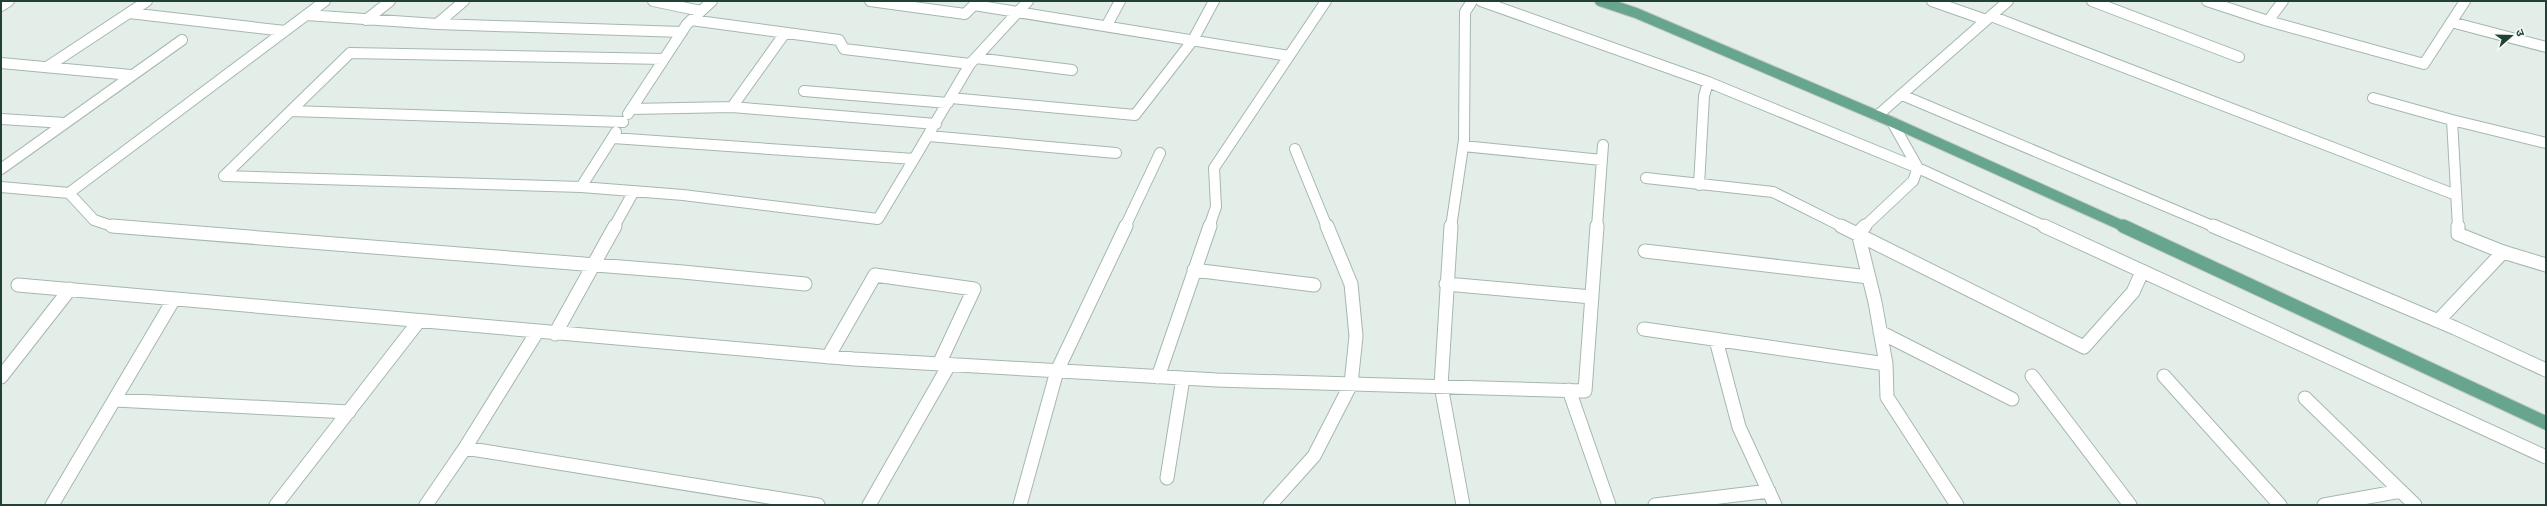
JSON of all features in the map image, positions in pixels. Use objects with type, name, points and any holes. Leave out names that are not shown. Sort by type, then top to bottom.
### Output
[{"type":"main road","points":[[1600,1],[1636,13],[1892,122],[2236,278],[2546,422]]},
{"type":"street","points":[[1,6],[9,1]]},
{"type":"street","points":[[47,68],[147,1]]},
{"type":"street","points":[[68,193],[325,1]]},
{"type":"street","points":[[366,20],[390,1]]},
{"type":"street","points":[[437,24],[464,1]]},
{"type":"street","points":[[653,1],[701,11]]},
{"type":"street","points":[[581,187],[682,32],[712,1]]},
{"type":"street","points":[[870,1],[931,5],[965,14],[974,5],[1107,25],[1289,56]]},
{"type":"street","points":[[664,59],[350,53],[224,176],[581,187],[634,191],[878,219],[973,61],[1028,1]]},
{"type":"street","points":[[1107,25],[1120,1]]},
{"type":"street","points":[[804,91],[1135,115],[1193,40],[1214,1]]},
{"type":"street","points":[[1158,376],[1216,207],[1214,168],[1326,1]]},
{"type":"street","points":[[1463,505],[1441,386],[1448,244],[1463,146],[1465,12],[1472,1]]},
{"type":"street","points":[[1481,1],[1708,82],[1918,168],[2546,457]]},
{"type":"street","points":[[1932,1],[1986,20]]},
{"type":"street","points":[[1877,116],[2008,1]]},
{"type":"street","points":[[2092,1],[2239,57]]},
{"type":"street","points":[[2207,1],[2268,21],[2424,64],[2465,1]]},
{"type":"street","points":[[2268,21],[2283,1]]},
{"type":"street","points":[[129,13],[285,31]]},
{"type":"street","points":[[306,16],[437,24],[682,32]]},
{"type":"street","points":[[1986,20],[1991,16],[2456,195]]},
{"type":"street","points":[[692,20],[838,40],[844,49],[1072,70]]},
{"type":"street","points":[[2451,22],[2546,47]]},
{"type":"street","points":[[732,106],[785,33]]},
{"type":"street","points":[[1,169],[182,40]]},
{"type":"street","points":[[1,63],[132,75]]},
{"type":"street","points":[[1699,185],[1702,112],[1708,82]]},
{"type":"street","points":[[1902,95],[2438,321],[2546,370]]},
{"type":"street","points":[[2373,98],[2452,120],[2546,143]]},
{"type":"street","points":[[631,109],[732,106],[936,124]]},
{"type":"street","points":[[291,111],[623,122]]},
{"type":"street","points":[[1,119],[65,123]]},
{"type":"street","points":[[2452,120],[2458,234],[2503,252],[2546,265]]},
{"type":"street","points":[[1858,233],[1914,181],[1918,168],[1892,122]]},
{"type":"street","points":[[929,136],[1116,153]]},
{"type":"street","points":[[613,138],[704,142],[914,159]]},
{"type":"street","points":[[18,285],[555,334],[828,357],[1183,378],[1585,391],[1603,145]]},
{"type":"street","points":[[1463,146],[1602,160]]},
{"type":"street","points":[[1270,505],[1314,456],[1351,384],[1356,336],[1351,284],[1294,149]]},
{"type":"street","points":[[1020,505],[1057,371],[1160,153]]},
{"type":"street","points":[[1646,178],[1773,192],[1858,233],[2084,348],[2133,292],[2142,272]]},
{"type":"street","points":[[1,187],[68,193],[94,220],[115,227],[593,265],[805,284]]},
{"type":"street","points":[[555,334],[634,191]]},
{"type":"street","points":[[1858,233],[1869,277],[1886,364],[1887,397],[1957,505]]},
{"type":"street","points":[[1645,251],[1869,277]]},
{"type":"street","points":[[2438,321],[2503,252]]},
{"type":"street","points":[[1194,270],[1314,285]]},
{"type":"street","points":[[828,357],[875,275],[974,290],[944,364],[869,505]]},
{"type":"street","points":[[1446,284],[1592,297]]},
{"type":"street","points":[[1,377],[70,289]]},
{"type":"street","points":[[52,505],[174,299]]},
{"type":"street","points":[[276,505],[419,321]]},
{"type":"street","points":[[1644,329],[1886,364]]},
{"type":"street","points":[[426,505],[465,448],[537,332]]},
{"type":"street","points":[[1880,332],[2012,400]]},
{"type":"street","points":[[1716,340],[1739,427],[1775,505]]},
{"type":"street","points":[[2032,376],[2130,505]]},
{"type":"street","points":[[2164,376],[2280,505]]},
{"type":"street","points":[[1167,478],[1183,378]]},
{"type":"street","points":[[1569,390],[1609,505]]},
{"type":"street","points":[[2305,398],[2415,505]]},
{"type":"street","points":[[114,400],[349,412]]},
{"type":"street","points":[[465,448],[818,505]]},
{"type":"street","points":[[1655,505],[1769,491]]},
{"type":"street","points":[[2324,505],[2401,491]]}]
